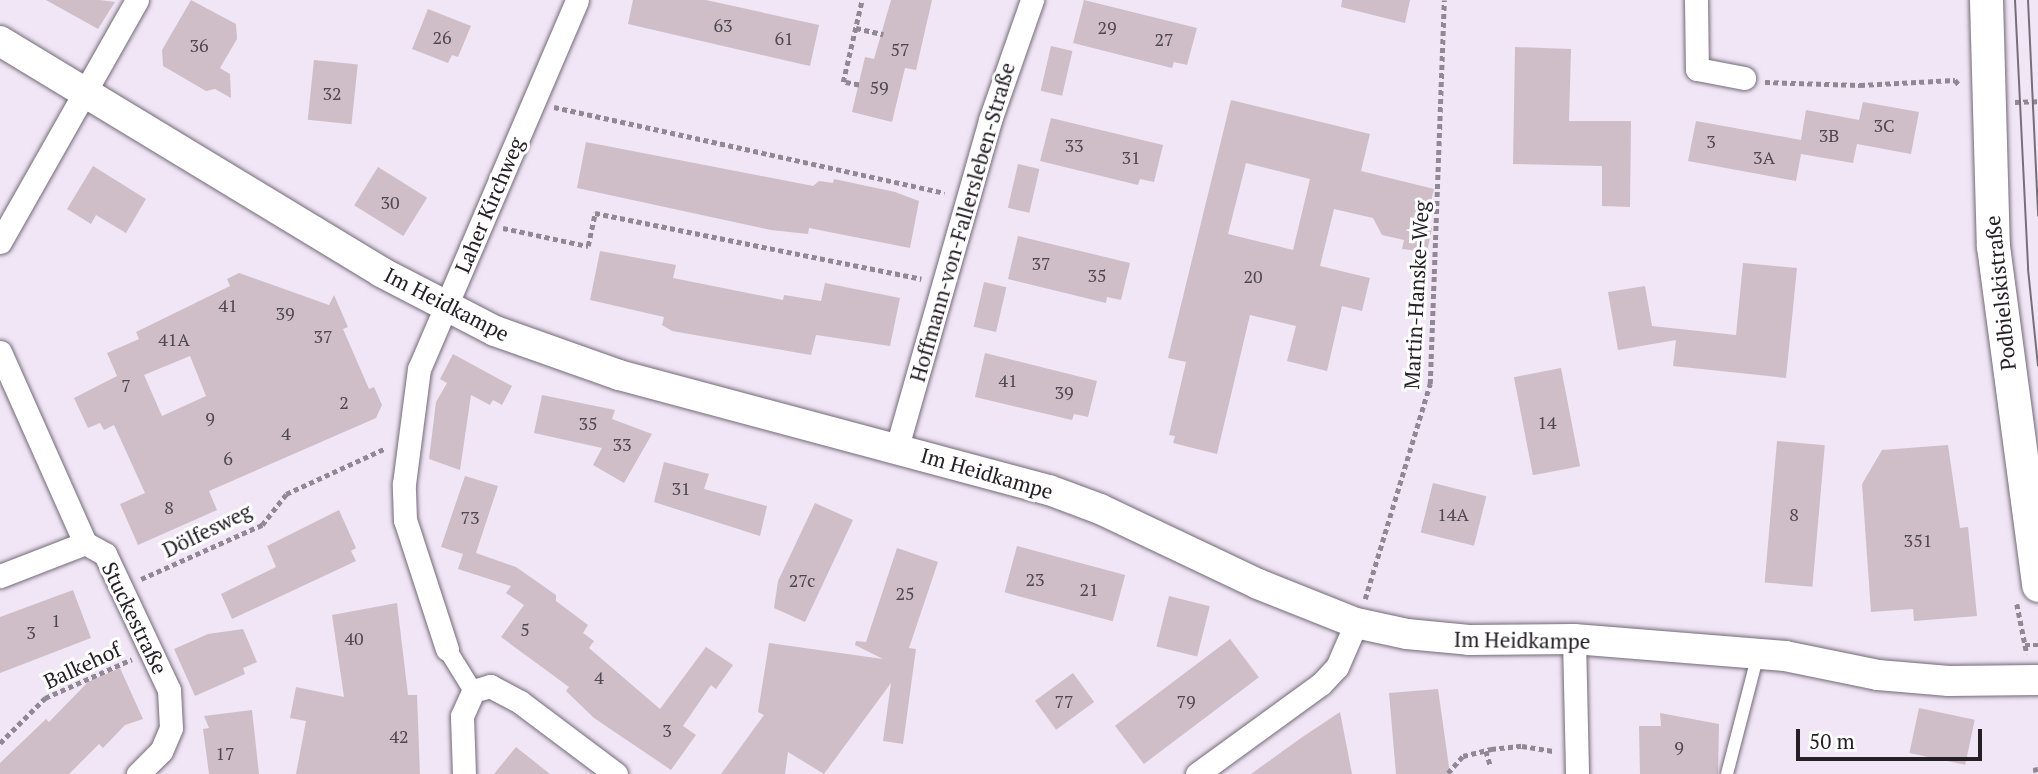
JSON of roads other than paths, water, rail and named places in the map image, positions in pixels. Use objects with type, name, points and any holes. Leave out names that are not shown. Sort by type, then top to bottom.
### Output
[{"type":"main road","name":"Podbielskistraße","points":[[1986,0],[1993,246],[2038,584]]},
{"type":"street","points":[[0,242],[137,0]]},
{"type":"street","name":"Laher Kirchweg","points":[[473,691],[447,649],[405,520],[410,438],[419,369],[577,0]]},
{"type":"street","name":"Hoffmann-von-Fallersleben-Straße","points":[[897,447],[967,197],[1032,0]]},
{"type":"street","points":[[1696,0],[1697,69],[1744,78]]},
{"type":"street","name":"Im Heidkampe","points":[[0,41],[445,307],[495,331],[619,374],[1024,482],[1100,509],[1258,584],[1356,623],[1407,634],[1469,640],[1574,639],[1758,654],[1902,677],[2038,680]]},
{"type":"street","name":"Stuckestraße","points":[[0,352],[85,543],[106,554],[124,588],[152,650],[174,709],[161,751],[138,774]]},
{"type":"street","points":[[0,576],[85,543]]},
{"type":"street","points":[[1197,774],[1321,684],[1337,667],[1356,623]]},
{"type":"street","points":[[1574,639],[1577,774]]},
{"type":"street","points":[[464,774],[463,716],[473,691],[490,686],[520,702],[616,774]]},
{"type":"lane","points":[[1727,774],[1758,654]]},
{"type":"tram line","points":[[2015,0],[2028,269],[2038,365]]},
{"type":"tram line","points":[[2028,0],[2038,216]]}]
